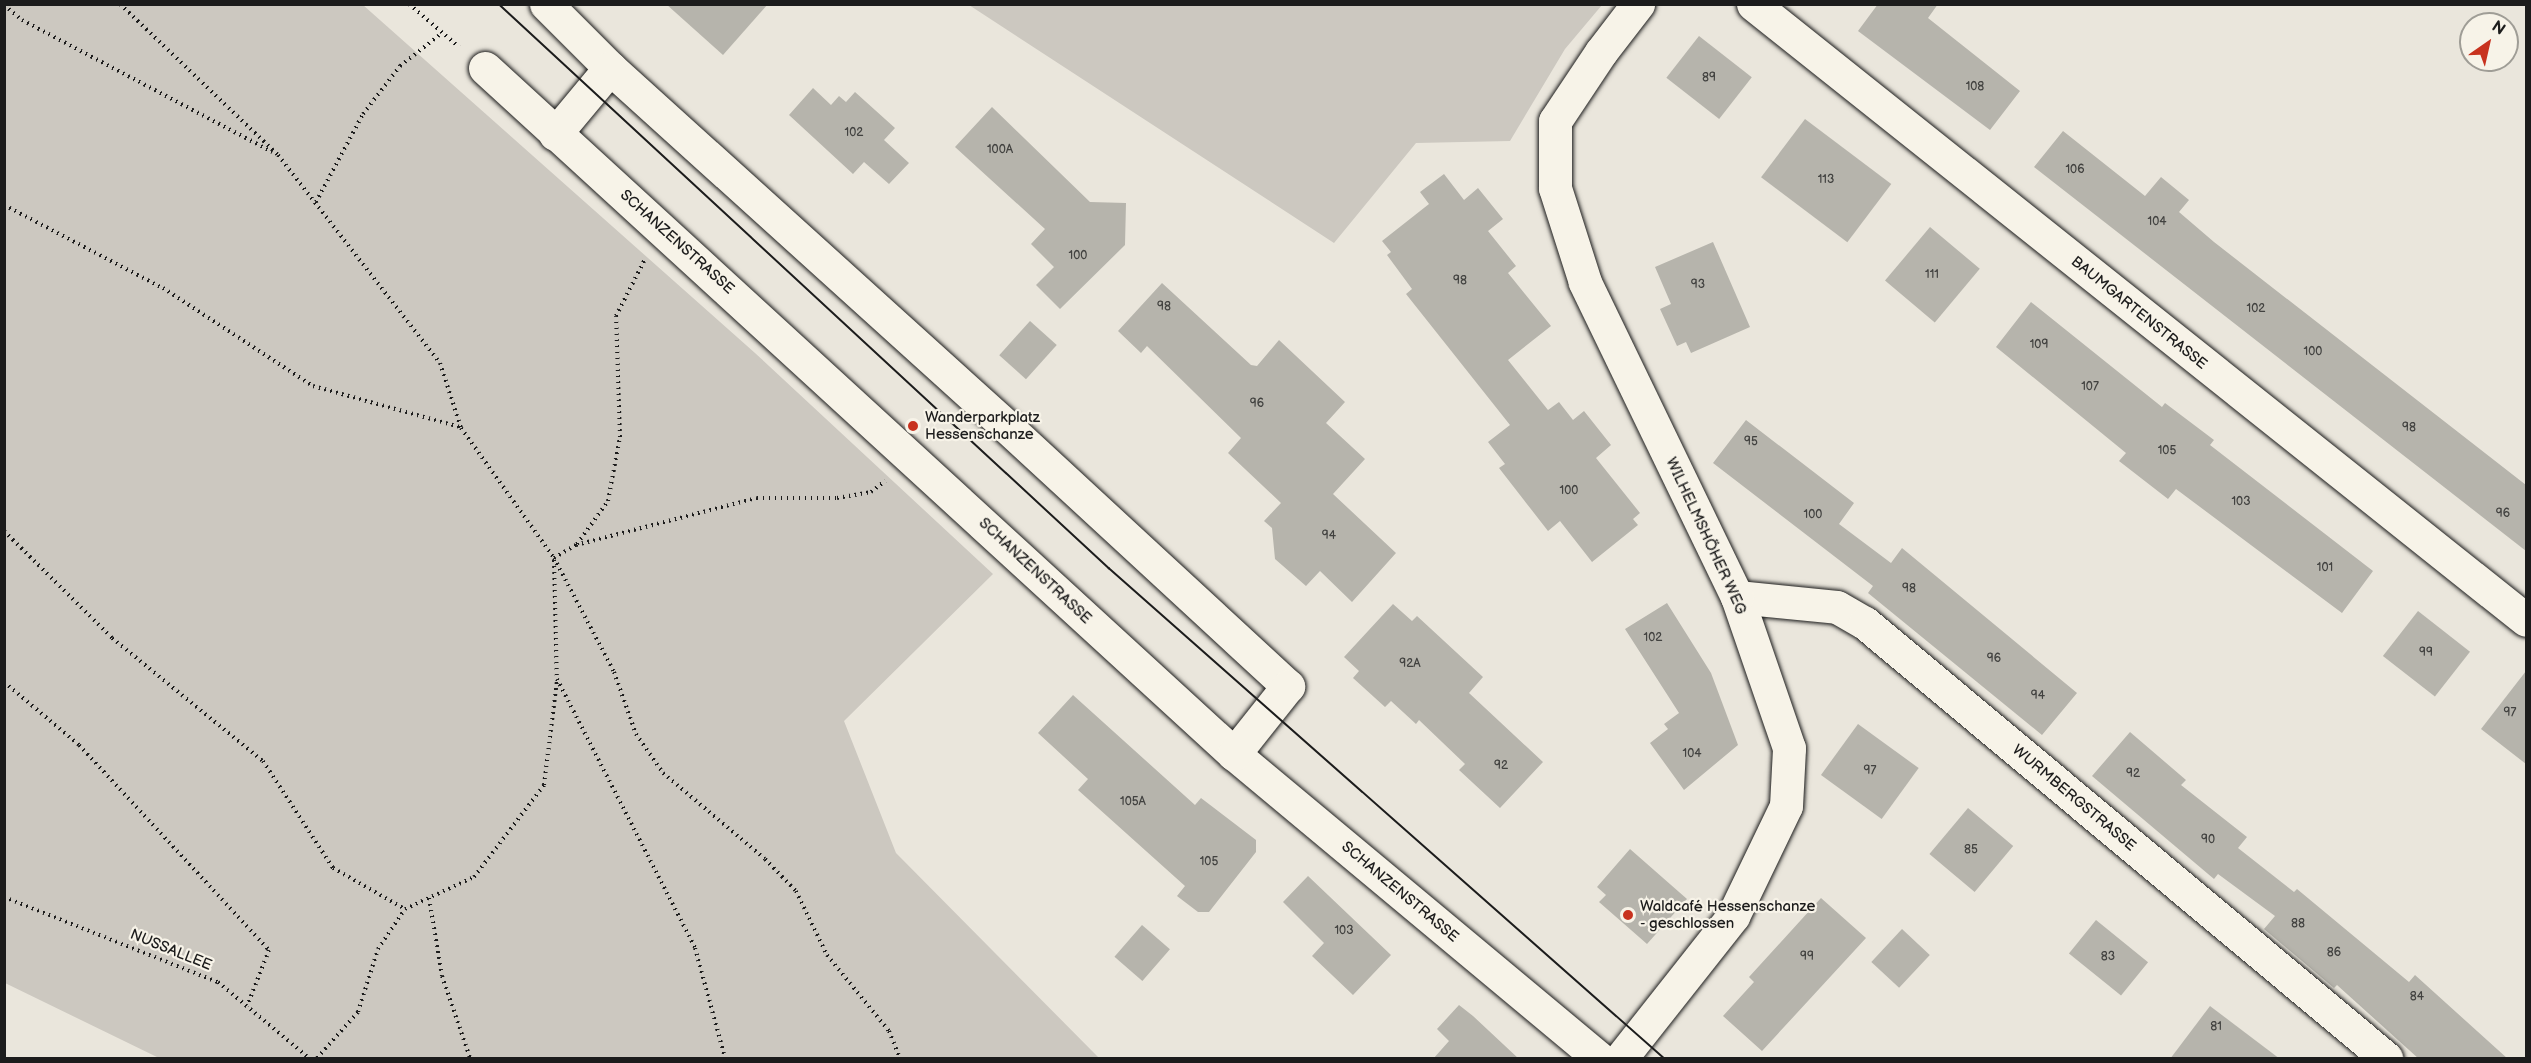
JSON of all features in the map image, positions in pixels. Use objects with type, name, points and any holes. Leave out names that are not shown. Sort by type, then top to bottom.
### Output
[{"type":"street","points":[[546,4],[610,69],[1288,686],[1234,754]]},
{"type":"street","name":"WILHELMSHÖHER WEG","points":[[1622,1059],[1733,916],[1786,806],[1789,748],[1737,597],[1585,282],[1555,188],[1556,121],[1601,52],[1638,4]]},
{"type":"street","name":"BAUMGARTENSTRASSE","points":[[1753,4],[2526,620]]},
{"type":"street","name":"SCHANZENSTRASSE","points":[[485,69],[667,232],[1234,754],[1599,1059]]},
{"type":"street","points":[[555,134],[610,69]]},
{"type":"street","name":"WURMBERGSTRASSE","points":[[1737,597],[1837,607],[1865,623],[2386,1059]]},
{"type":"path","points":[[120,4],[278,155],[441,363],[461,428],[554,558],[614,672],[636,734],[646,750],[663,773],[765,859],[795,891],[827,955],[889,1031],[900,1059]]},
{"type":"path","points":[[316,202],[363,114],[400,66],[442,33],[409,4]]},
{"type":"path","points":[[4,5],[22,20],[278,155]]},
{"type":"path","points":[[4,205],[163,288],[313,386],[461,428]]},
{"type":"path","points":[[576,545],[608,501],[620,437],[616,316],[636,272],[667,232]]},
{"type":"path","points":[[554,558],[576,545],[757,498],[837,498],[871,492],[914,459]]},
{"type":"path","points":[[4,531],[112,638],[263,760],[333,868],[405,909]]},
{"type":"path","points":[[317,1059],[358,1012],[378,949],[405,909],[474,877],[544,785],[557,679],[554,558]]},
{"type":"path","points":[[557,679],[696,948],[725,1059]]},
{"type":"path","points":[[4,682],[79,745],[269,950],[247,1006]]},
{"type":"path","name":"NUSSALLEE","points":[[4,897],[218,982],[309,1059]]},
{"type":"path","points":[[429,898],[442,976],[470,1059]]},
{"type":"shaded area","points":[[4,5],[363,5],[755,353],[993,574],[844,721],[896,853],[1099,1058],[159,1058],[5,983]]},
{"type":"shaded area","points":[[969,5],[1602,5],[1565,49],[1510,141],[1416,143],[1334,243]]},
{"type":"building","points":[[666,4],[768,4],[723,55]]},
{"type":"building","points":[[1878,4],[1938,4],[1928,18],[2020,91],[1990,130],[1858,31]]},
{"type":"building","points":[[1699,36],[1752,77],[1719,119],[1666,78]]},
{"type":"building","points":[[813,88],[831,105],[839,96],[846,102],[855,92],[895,128],[884,140],[909,163],[889,184],[864,162],[853,174],[789,115]]},
{"type":"building","points":[[992,107],[1090,202],[1126,203],[1125,245],[1060,309],[1036,285],[1054,267],[1031,244],[1045,229],[955,147]]},
{"type":"building","points":[[1805,119],[1891,184],[1847,242],[1761,177]]},
{"type":"building","points":[[2063,131],[2145,196],[2161,177],[2189,200],[2179,212],[2214,242],[2526,485],[2526,551],[2034,167]]},
{"type":"building","points":[[1444,174],[1464,200],[1478,188],[1503,219],[1488,231],[1516,266],[1508,273],[1551,326],[1508,360],[1548,410],[1559,402],[1573,420],[1584,411],[1611,445],[1596,458],[1640,513],[1633,519],[1638,525],[1592,562],[1560,521],[1548,531],[1499,468],[1505,464],[1488,442],[1510,425],[1406,294],[1412,289],[1387,255],[1391,252],[1382,241],[1429,204],[1420,192]]},
{"type":"building","points":[[1930,227],[1980,269],[1935,322],[1885,281]]},
{"type":"building","points":[[1713,242],[1750,327],[1691,353],[1686,342],[1677,346],[1660,309],[1671,304],[1655,267]]},
{"type":"building","points":[[1162,283],[1251,365],[1257,366],[1279,340],[1345,402],[1326,423],[1365,459],[1333,494],[1396,553],[1352,602],[1320,571],[1306,586],[1275,559],[1272,528],[1264,521],[1281,503],[1228,453],[1241,438],[1147,346],[1141,353],[1118,331]]},
{"type":"building","points":[[2031,302],[2162,407],[2165,403],[2214,440],[2210,445],[2373,571],[2342,613],[2176,489],[2168,499],[2119,461],[2126,453],[1996,347]]},
{"type":"building","points":[[1030,321],[1057,345],[1026,379],[999,355]]},
{"type":"building","points":[[1746,420],[1854,503],[1839,524],[1891,563],[1902,548],[2077,693],[2042,735],[1868,593],[1873,586],[1713,463]]},
{"type":"building","points":[[1667,603],[1711,673],[1738,745],[1684,790],[1650,743],[1668,729],[1664,724],[1679,713],[1625,629]]},
{"type":"building","points":[[1393,604],[1412,621],[1417,616],[1483,677],[1469,693],[1543,762],[1500,808],[1459,770],[1465,764],[1419,720],[1416,724],[1391,701],[1385,707],[1353,678],[1359,671],[1344,657]]},
{"type":"building","points":[[2418,611],[2470,652],[2435,697],[2383,656]]},
{"type":"building","points":[[2526,671],[2526,764],[2481,729]]},
{"type":"building","points":[[1073,695],[1195,805],[1201,798],[1256,840],[1256,852],[1209,912],[1198,912],[1177,896],[1185,886],[1078,790],[1088,779],[1038,733]]},
{"type":"building","points":[[1858,724],[1919,768],[1882,819],[1821,775]]},
{"type":"building","points":[[2130,732],[2186,780],[2181,785],[2247,837],[2238,848],[2294,892],[2297,889],[2409,982],[2415,975],[2508,1059],[2419,1059],[2337,985],[2334,988],[2264,929],[2275,916],[2218,874],[2214,879],[2092,776]]},
{"type":"building","points":[[1968,808],[2013,846],[1975,892],[1929,854]]},
{"type":"building","points":[[1630,849],[1687,899],[1647,944],[1599,902],[1606,895],[1597,887]]},
{"type":"building","points":[[1308,876],[1391,955],[1353,995],[1312,956],[1324,943],[1283,902]]},
{"type":"building","points":[[1821,898],[1866,938],[1762,1051],[1723,1016],[1754,982],[1749,977]]},
{"type":"building","points":[[2096,920],[2148,962],[2121,996],[2069,953]]},
{"type":"building","points":[[1142,925],[1170,949],[1142,981],[1114,957]]},
{"type":"building","points":[[1902,929],[1930,955],[1899,988],[1871,962]]},
{"type":"building","points":[[1459,1005],[1519,1059],[1433,1059],[1449,1041],[1437,1029]]},
{"type":"building","points":[[2210,1006],[2280,1059],[2170,1059]]},
{"type":"tram line","points":[[499,4],[1109,568],[1664,1058]]},
{"type":"place","name":"Wanderparkplatz Hessenschanze","points":[[913,426]]},
{"type":"place","name":"Waldcafé Hessenschanze - geschlossen","points":[[1628,915]]}]
